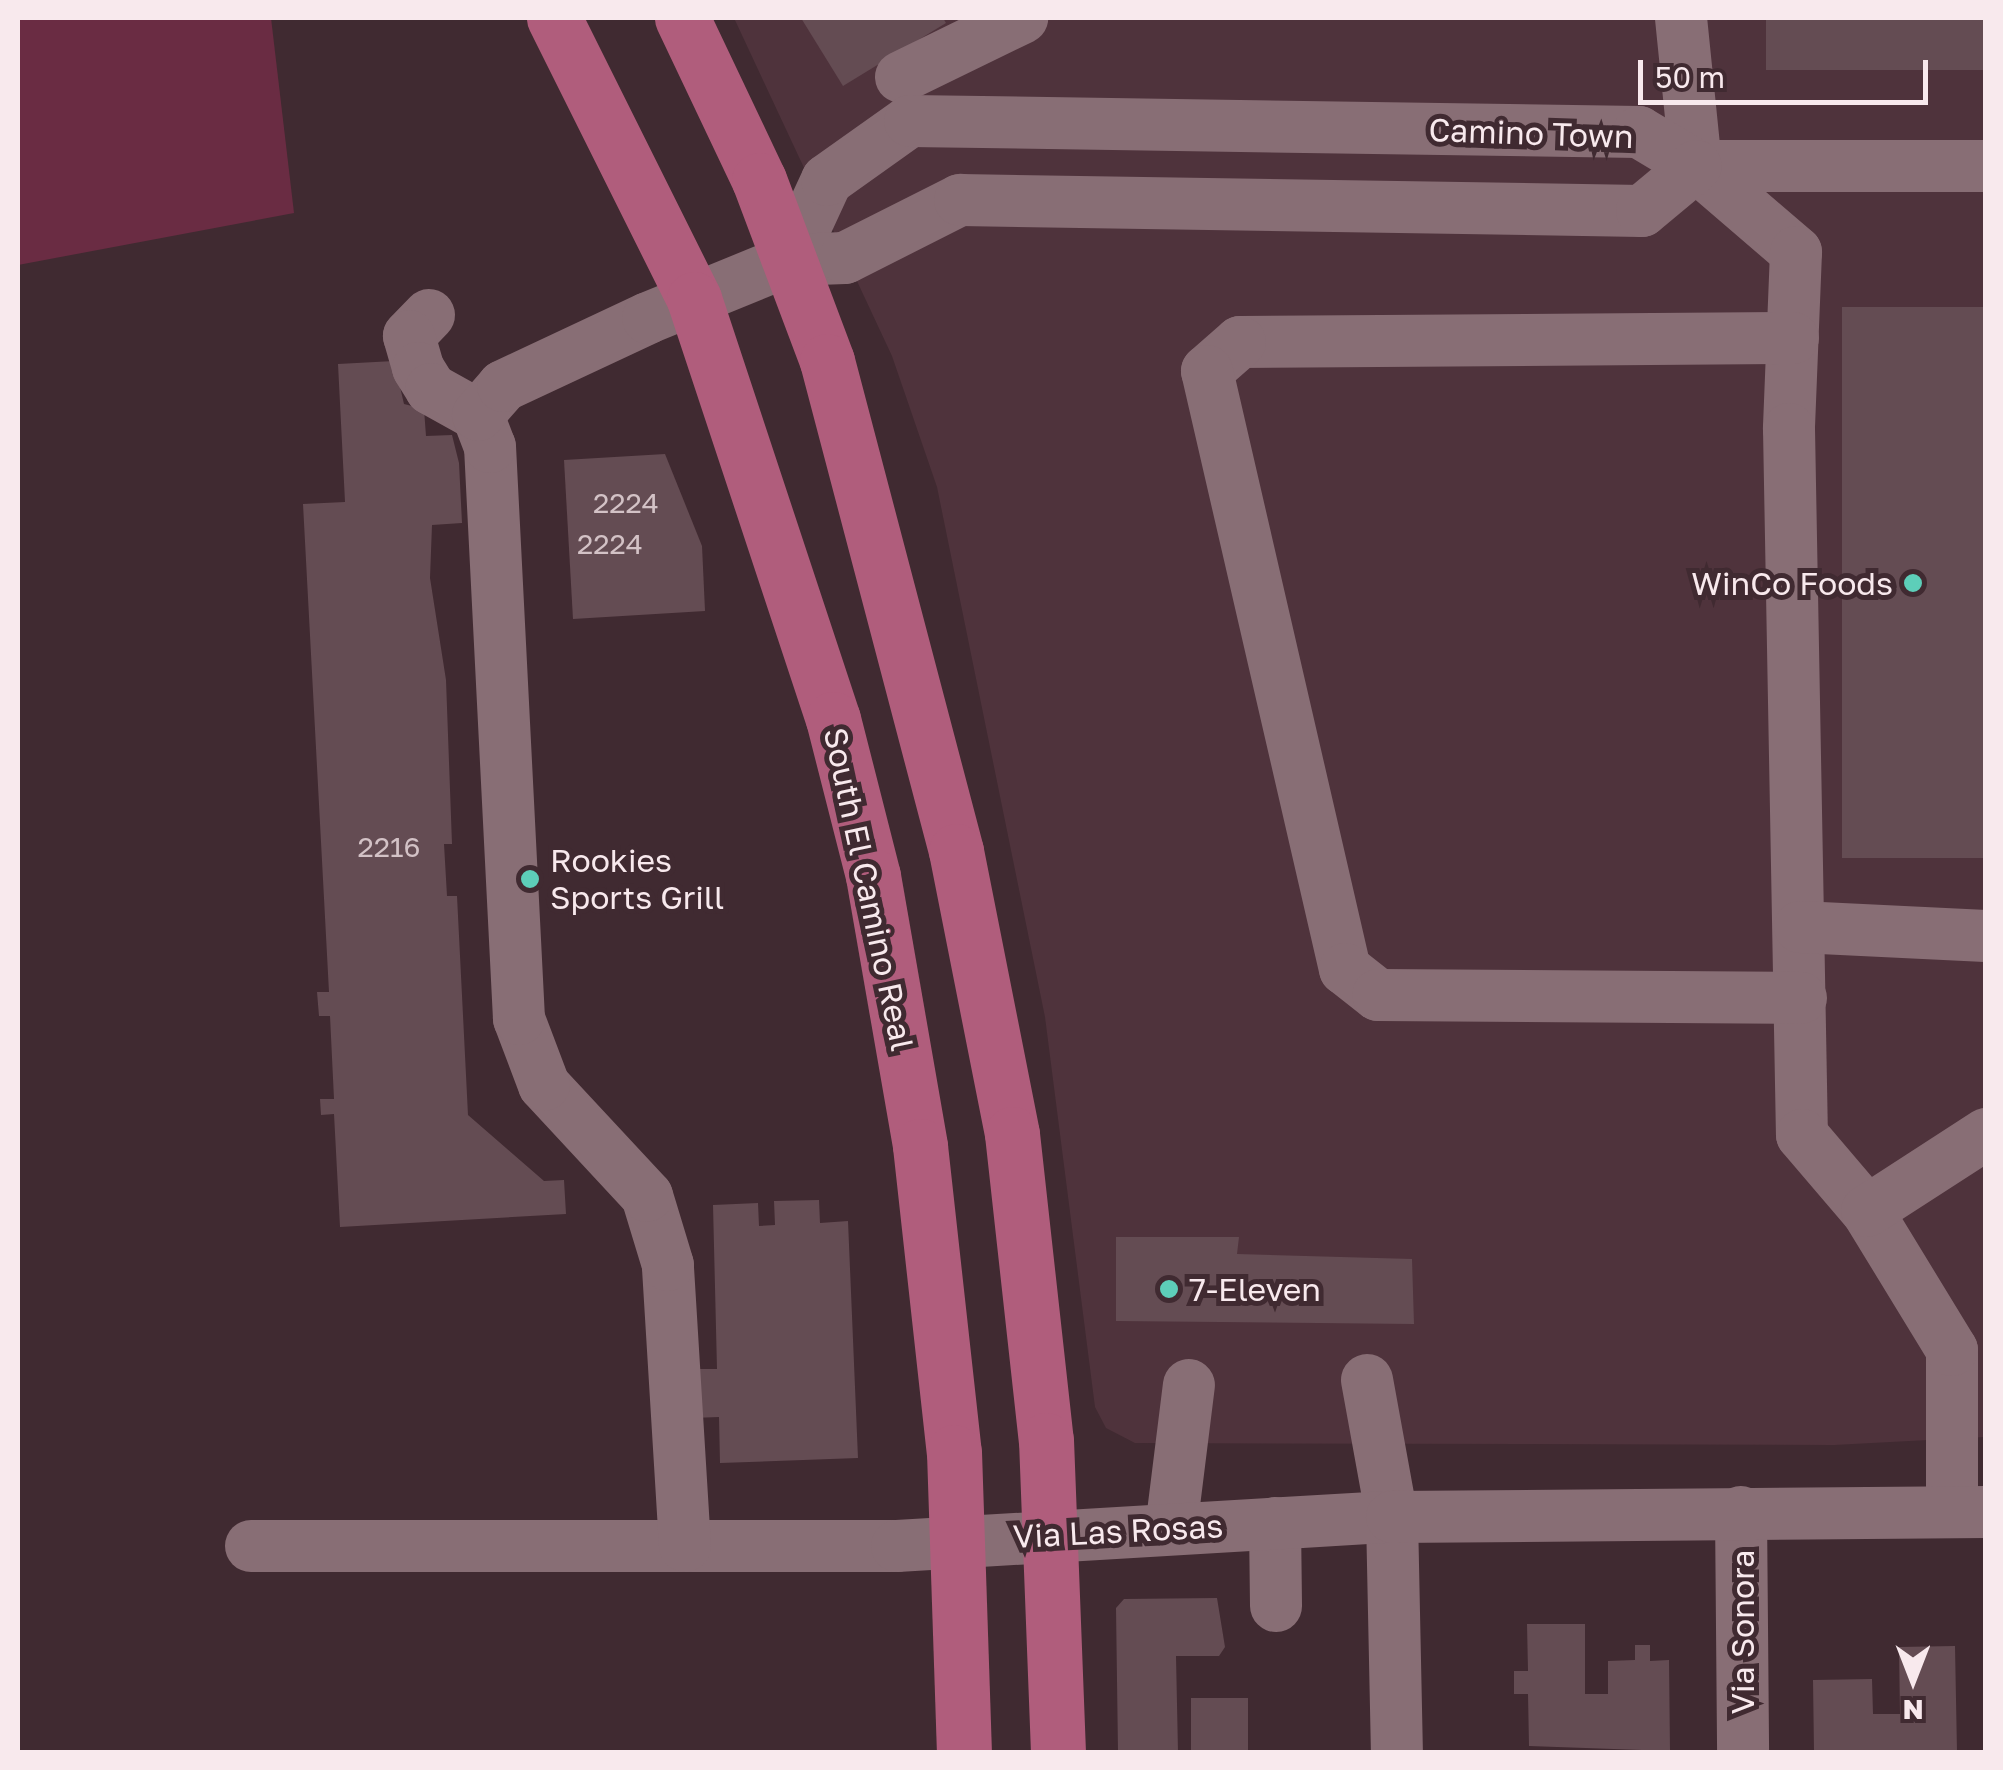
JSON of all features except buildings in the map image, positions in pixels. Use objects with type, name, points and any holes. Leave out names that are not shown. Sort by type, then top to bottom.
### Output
[{"type":"main road","name":"South El Camino Real","points":[[554,18],[694,300],[786,567],[873,876],[920,1146],[958,1540],[964,1752]]},
{"type":"main road","points":[[682,18],[790,260],[827,360],[956,852],[1012,1134],[1051,1534],[1058,1752]]},
{"type":"street","points":[[902,77],[1022,18]]},
{"type":"street","points":[[1680,18],[1696,166],[1796,252],[1792,338],[1802,1134],[1867,1211],[1969,1354],[1969,1512]]},
{"type":"street","name":"Camino Town","points":[[478,415],[503,386],[694,300],[790,260],[845,258],[960,200],[1642,211],[1696,166],[1640,132],[910,121],[827,180],[790,260]]},
{"type":"street","points":[[1696,166],[1986,166]]},
{"type":"street","points":[[429,316],[408,336],[418,368],[431,390],[478,415],[490,447],[520,1019],[544,1085],[647,1196],[668,1264],[684,1546]]},
{"type":"street","points":[[1792,338],[1240,342],[1206,371],[1344,969],[1378,995],[1801,998]]},
{"type":"street","points":[[1800,928],[1986,936]]},
{"type":"street","points":[[1867,1211],[1986,1134]]},
{"type":"street","points":[[1367,1380],[1392,1517],[1397,1752]]},
{"type":"street","points":[[1172,1529],[1189,1385]]},
{"type":"street","name":"Via Sonora","points":[[1741,1512],[1743,1752]]},
{"type":"street","name":"Via Las Rosas","points":[[251,1546],[684,1546],[958,1540],[1392,1517],[1969,1512]]},
{"type":"street","points":[[1275,1523],[1276,1606]]},
{"type":"shaded area","points":[[18,18],[271,18],[294,213],[18,265]]},
{"type":"shaded area","points":[[734,18],[1985,18],[1985,1437],[1834,1445],[1135,1443],[1106,1428],[1095,1407],[1045,1017],[937,487],[892,356]]},
{"type":"place","name":"WinCo Foods","points":[[1913,583]]},
{"type":"place","name":"Rookies Sports Grill","points":[[530,879]]},
{"type":"place","name":"7-Eleven","points":[[1169,1289]]}]
